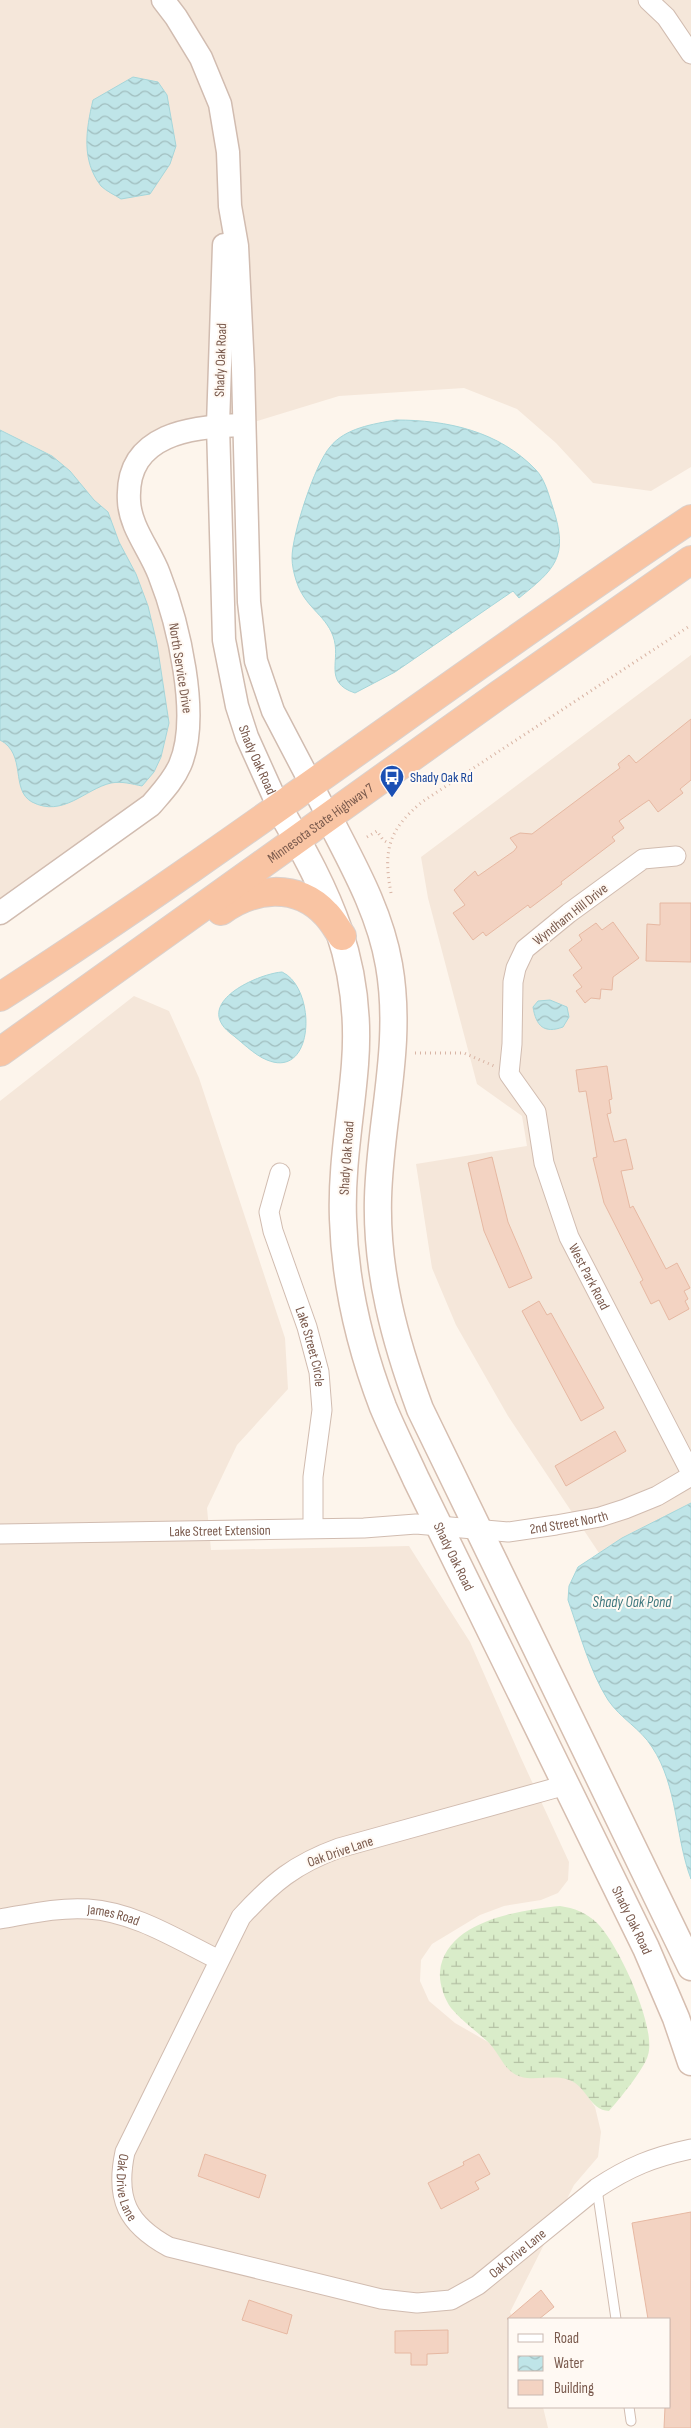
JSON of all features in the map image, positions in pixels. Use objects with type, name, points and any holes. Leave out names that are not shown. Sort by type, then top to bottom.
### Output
[{"type":"highway","points":[[0,997],[88,940],[279,808],[598,581],[691,519]]},
{"type":"highway","name":"Minnesota State Highway 7","points":[[0,1054],[500,694],[691,560]]},
{"type":"highway","points":[[0,1054],[155,958],[237,900],[250,894],[274,892],[298,896],[311,902],[326,914],[342,936]]},
{"type":"main road","name":"Shady Oak Road","points":[[279,808],[320,881],[342,936],[354,985],[355,1063],[343,1179],[345,1248],[352,1303],[363,1347],[383,1407],[646,1948],[676,2018],[691,2062]]},
{"type":"main road","name":"Shady Oak Road","points":[[329,818],[375,913],[384,940],[392,991],[394,1048],[380,1163],[378,1221],[380,1260],[392,1324],[420,1409],[691,1967]]},
{"type":"street","name":"Shady Oak Road","points":[[163,0],[176,17],[201,58],[220,104],[228,152],[230,206],[237,246],[249,602],[256,661],[273,711],[329,818]]},
{"type":"street","points":[[648,0],[666,17],[691,54]]},
{"type":"street","name":"Shady Oak Road","points":[[230,206],[224,246],[218,426],[224,640],[236,706],[247,737],[279,808]]},
{"type":"street","name":"North Service Drive","points":[[0,913],[151,805],[170,784],[180,764],[187,742],[189,723],[181,653],[170,603],[159,572],[133,519],[129,490],[136,464],[143,454],[156,443],[187,430],[244,425]]},
{"type":"street","name":"Wyndham Hill Drive","points":[[509,1074],[512,1044],[513,982],[516,968],[526,949],[547,930],[643,859],[676,856]]},
{"type":"street","name":"West Park Road","points":[[509,1074],[536,1112],[544,1163],[569,1237],[691,1474]]},
{"type":"street","name":"Lake Street Circle","points":[[280,1173],[269,1212],[273,1231],[315,1352],[321,1389],[320,1429],[313,1477],[313,1527]]},
{"type":"street","name":"2nd Street North","points":[[439,1525],[508,1532],[600,1517],[657,1496],[691,1474]]},
{"type":"street","name":"Lake Street Extension","points":[[0,1534],[439,1525]]},
{"type":"street","name":"Oak Drive Lane","points":[[566,1785],[339,1848],[310,1859],[285,1874],[257,1899],[241,1917],[125,2152],[120,2174],[122,2198],[133,2219],[148,2236],[169,2247],[381,2299],[417,2303],[451,2300],[478,2285],[597,2188],[637,2164],[691,2149]]},
{"type":"street","name":"James Road","points":[[0,1919],[58,1909],[89,1909],[136,1919],[219,1960]]},
{"type":"lane","points":[[597,2188],[616,2318]]},
{"type":"lane","points":[[629,2408],[631,2421]]},
{"type":"path","points":[[391,895],[387,874],[388,843],[407,815],[422,802],[691,625]]},
{"type":"path","points":[[367,836],[377,831],[382,840],[388,843]]},
{"type":"path","points":[[413,1063],[415,1046]]},
{"type":"path","points":[[415,1053],[464,1053],[509,1074]]},
{"type":"shaded area","points":[[0,0],[691,0],[691,467],[651,491],[593,483],[556,443],[517,409],[464,388],[339,396],[244,425],[187,430],[131,476],[187,697],[170,784],[0,913]]},
{"type":"shaded area","points":[[691,655],[691,1503],[623,1538],[599,1553],[508,1416],[456,1325],[432,1268],[416,1164],[527,1146],[522,1116],[477,1084],[428,898],[421,857]]},
{"type":"shaded area","points":[[134,996],[169,1011],[199,1078],[285,1338],[288,1389],[237,1445],[207,1508],[211,1550],[409,1546],[470,1642],[569,1862],[568,1880],[558,1893],[541,1900],[504,1906],[480,1915],[432,1944],[421,1960],[420,1981],[429,2001],[455,2023],[488,2042],[500,2053],[506,2067],[568,2079],[580,2085],[595,2107],[601,2132],[598,2157],[574,2185],[510,2312],[513,2318],[508,2318],[508,2408],[543,2408],[548,2428],[0,2428],[0,1101]]},
{"type":"green space","points":[[560,1906],[585,1914],[593,1919],[606,1933],[634,1986],[647,2026],[649,2042],[646,2061],[631,2084],[609,2111],[597,2107],[580,2087],[569,2080],[562,2078],[526,2078],[513,2073],[506,2067],[491,2045],[451,2008],[441,1986],[440,1972],[445,1955],[455,1941],[470,1930],[487,1921],[506,1915]]},
{"type":"water","points":[[133,77],[158,82],[167,95],[176,146],[170,164],[150,194],[121,199],[101,186],[90,166],[87,144],[88,122],[93,100]]},
{"type":"water","points":[[396,420],[434,422],[471,430],[506,446],[521,457],[542,478],[558,525],[559,550],[550,570],[519,598],[513,591],[395,672],[355,693],[339,683],[336,676],[336,653],[333,636],[325,622],[304,597],[295,578],[292,558],[293,547],[311,483],[330,447],[343,435],[351,431],[369,425]]},
{"type":"water","points":[[0,430],[52,456],[70,471],[94,500],[108,512],[119,542],[136,574],[148,606],[157,644],[169,723],[161,757],[154,772],[142,786],[111,783],[101,786],[64,805],[54,807],[43,806],[32,802],[25,796],[19,781],[13,754],[8,746],[0,740]]},
{"type":"water","points":[[282,972],[293,981],[301,995],[305,1012],[306,1030],[302,1045],[295,1057],[283,1063],[267,1060],[248,1048],[230,1033],[221,1022],[219,1011],[224,1001],[245,984],[258,978]]},
{"type":"water","points":[[550,1000],[567,1007],[569,1017],[563,1027],[551,1030],[539,1024],[533,1007],[538,1001]]},
{"type":"water","name":"Shady Oak Pond","points":[[691,1503],[691,1879],[672,1795],[660,1762],[652,1747],[642,1735],[608,1700],[585,1651],[568,1600],[569,1586],[578,1567],[622,1538]]},
{"type":"building","points":[[691,719],[691,780],[680,789],[683,793],[658,812],[649,800],[643,804],[619,821],[624,828],[612,837],[615,841],[561,882],[562,884],[530,908],[528,905],[486,936],[483,932],[473,940],[453,913],[465,905],[454,890],[475,871],[478,876],[514,851],[517,847],[510,838],[520,833],[532,834],[620,768],[618,764],[629,755],[636,763]]},
{"type":"building","points":[[660,903],[691,903],[691,962],[646,961],[647,924],[660,925]]},
{"type":"building","points":[[613,922],[639,958],[613,977],[612,990],[601,989],[600,999],[591,998],[585,1003],[576,991],[582,987],[573,975],[582,968],[569,950],[582,940],[579,935],[596,923],[602,930]]},
{"type":"building","points":[[607,1066],[612,1099],[609,1100],[611,1113],[607,1114],[614,1142],[626,1139],[633,1169],[621,1171],[630,1208],[633,1206],[666,1269],[677,1263],[690,1288],[684,1291],[688,1299],[685,1301],[689,1309],[669,1320],[659,1300],[651,1304],[640,1282],[643,1280],[604,1203],[593,1158],[597,1157],[586,1091],[579,1092],[576,1070]]},
{"type":"building","points":[[492,1157],[508,1222],[532,1278],[509,1288],[484,1231],[468,1163]]},
{"type":"building","points":[[539,1301],[547,1315],[551,1313],[604,1408],[581,1421],[522,1311]]},
{"type":"building","points":[[615,1431],[626,1451],[566,1486],[555,1466]]},
{"type":"building","points":[[205,2154],[266,2175],[259,2198],[198,2176]]},
{"type":"building","points":[[479,2154],[490,2174],[475,2182],[479,2189],[441,2209],[428,2183],[464,2165],[463,2162]]},
{"type":"building","points":[[691,2212],[691,2428],[664,2428],[665,2408],[671,2408],[671,2318],[648,2318],[632,2223]]},
{"type":"building","points":[[541,2290],[554,2307],[540,2318],[508,2318]]},
{"type":"building","points":[[249,2300],[292,2315],[287,2334],[242,2320]]},
{"type":"building","points":[[448,2330],[448,2353],[427,2354],[427,2365],[411,2365],[411,2353],[395,2353],[395,2331]]},
{"type":"place","name":"Shady Oak Rd","points":[[392,798]]}]
